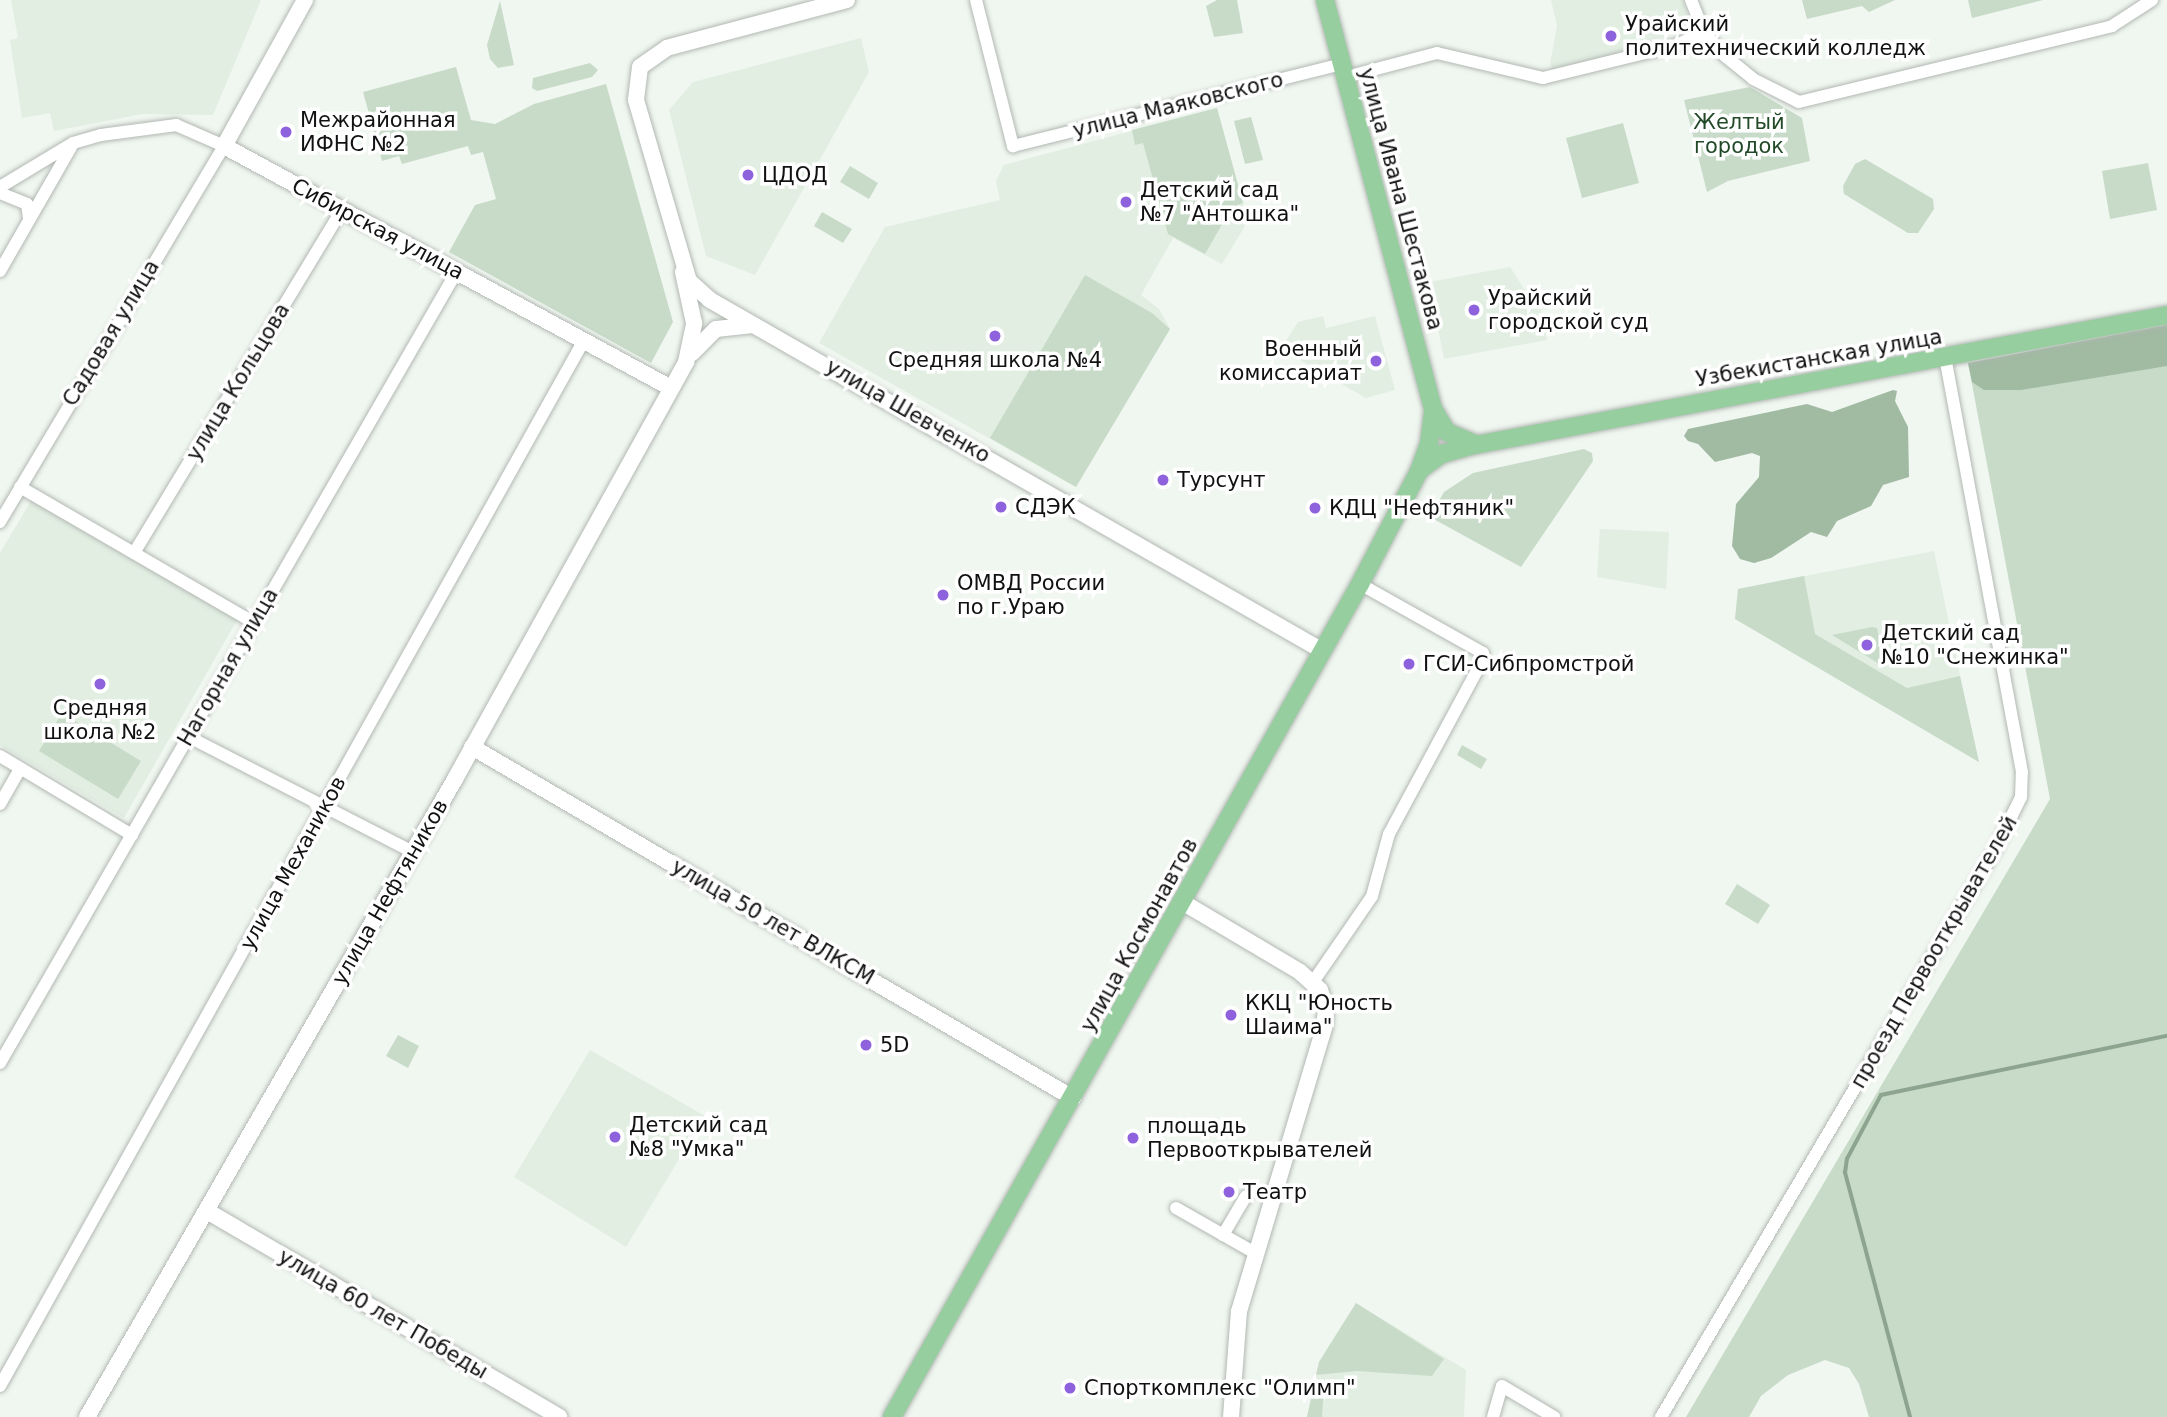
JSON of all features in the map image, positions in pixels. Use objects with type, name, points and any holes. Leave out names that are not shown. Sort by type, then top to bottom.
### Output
[{"type":"main road","points":[[224,146],[305,0]]},
{"type":"main road","name":"улица Шевченко","points":[[847,0],[667,48],[640,67],[636,100],[683,272],[699,292],[1323,652]]},
{"type":"main road","name":"улица Ивана Шестакова","points":[[1325,0],[1433,409]]},
{"type":"main road","name":"Сибирская улица","points":[[224,146],[671,388]]},
{"type":"main road","name":"улица Нефтяников","points":[[683,272],[694,323],[686,362]]},
{"type":"main road","name":"Узбекистанская улица","points":[[1419,471],[1442,454],[1478,444],[2167,315]]},
{"type":"main road","name":"улица Нефтяников","points":[[87,1417],[413,852],[686,362],[716,329],[755,325]]},
{"type":"main road","points":[[1433,409],[1447,432],[1478,444]]},
{"type":"main road","name":"улица Космонавтов","points":[[892,1417],[1184,903],[1360,584],[1419,471],[1429,444],[1433,409]]},
{"type":"main road","name":"улица 50 лет ВЛКСМ","points":[[472,747],[1073,1098]]},
{"type":"main road","points":[[1184,903],[1313,982],[1325,1003],[1324,1028],[1236,1324],[1231,1417]]},
{"type":"main road","name":"улица 60 лет Победы","points":[[206,1211],[559,1417]]},
{"type":"street","name":"улица Маяковского","points":[[976,0],[1013,146],[1344,71],[1437,53],[1543,78],[1677,45],[1704,32]]},
{"type":"street","points":[[1691,0],[1704,32],[1753,79],[1792,101],[1808,102],[2112,26],[2152,0]]},
{"type":"street","name":"Сибирская улица","points":[[0,187],[73,144],[176,125],[224,146]]},
{"type":"street","points":[[0,271],[73,144]]},
{"type":"street","name":"Садовая улица","points":[[0,522],[224,146]]},
{"type":"street","points":[[0,193],[27,204],[29,221]]},
{"type":"street","name":"улица Кольцова","points":[[134,553],[342,210]]},
{"type":"street","name":"Нагорная улица","points":[[0,1063],[457,271]]},
{"type":"street","name":"улица Механиков","points":[[0,1386],[584,340]]},
{"type":"street","name":"проезд Первооткрывателей","points":[[1661,1417],[1995,850],[2021,797],[2022,772],[1945,358]]},
{"type":"street","points":[[20,486],[253,622]]},
{"type":"street","points":[[1313,982],[1372,896],[1389,834],[1482,661],[1483,653],[1360,584]]},
{"type":"street","points":[[189,737],[413,852]]},
{"type":"street","points":[[0,756],[132,835]]},
{"type":"street","points":[[0,804],[20,769]]},
{"type":"street","points":[[1223,1235],[1246,1196]]},
{"type":"street","points":[[1176,1208],[1255,1253]]},
{"type":"street","points":[[1493,1417],[1502,1386],[1554,1417]]},
{"type":"shaded area","points":[[11,0],[261,0],[213,115],[143,114],[54,131],[50,113],[22,118],[10,40],[18,38]]},
{"type":"shaded area","name":"Урайский политехнический колледж","points":[[1551,0],[1683,0],[1690,23],[1682,32],[1652,40],[1653,46],[1553,71],[1550,64],[1557,26]]},
{"type":"shaded area","name":"ЦДОД","points":[[861,38],[869,72],[755,275],[706,256],[669,110],[693,82]]},
{"type":"shaded area","name":"Средняя школа №4","points":[[1217,108],[1248,221],[1222,264],[1173,238],[1141,295],[1159,309],[1170,329],[1076,487],[819,343],[885,227],[1000,200],[996,181],[1004,165]]},
{"type":"shaded area","points":[[1510,267],[1524,289],[1537,289],[1547,340],[1444,359],[1429,282]]},
{"type":"shaded area","points":[[1323,316],[1326,328],[1375,316],[1395,390],[1366,398],[1281,349],[1298,322]]},
{"type":"shaded area","name":"Средняя школа №2","points":[[31,501],[237,620],[124,818],[0,745],[0,553]]},
{"type":"shaded area","points":[[1600,529],[1669,532],[1666,589],[1597,577]]},
{"type":"shaded area","name":"Детский сад №10 \"Снежинка\"","points":[[1934,551],[1979,762],[1735,619],[1738,589]]},
{"type":"shaded area","name":"Детский сад №8 \"Умка\"","points":[[590,1050],[705,1116],[626,1247],[514,1177]]},
{"type":"shaded area","points":[[1356,1303],[1466,1370],[1464,1417],[1307,1417],[1319,1362]]},
{"type":"green space","points":[[1217,0],[1237,0],[1243,33],[1214,37],[1206,6]]},
{"type":"green space","points":[[1802,0],[1895,0],[1869,12],[1862,6],[1807,19]]},
{"type":"green space","points":[[1968,0],[2043,0],[1972,18]]},
{"type":"green space","points":[[500,1],[514,65],[498,68],[490,59],[487,45]]},
{"type":"green space","points":[[590,63],[598,70],[592,77],[537,91],[532,88],[533,78]]},
{"type":"green space","points":[[456,67],[471,120],[495,124],[534,104],[606,84],[673,322],[651,363],[449,252],[475,205],[496,199],[483,152],[471,155],[468,146],[402,164],[399,156],[382,161],[363,92]]},
{"type":"green space","name":"Желтый городок","points":[[1750,87],[1802,118],[1810,161],[1728,181],[1707,192],[1684,100]]},
{"type":"green space","points":[[1217,108],[1243,203],[1232,207],[1205,254],[1168,234],[1143,143],[1135,145],[1132,130]]},
{"type":"green space","points":[[1251,117],[1263,160],[1245,164],[1234,121]]},
{"type":"green space","points":[[1623,123],[1639,183],[1582,198],[1566,138]]},
{"type":"green space","points":[[1865,159],[1933,199],[1934,209],[1918,233],[1908,233],[1844,194],[1843,186],[1855,164]]},
{"type":"green space","points":[[2148,163],[2157,210],[2110,219],[2102,171]]},
{"type":"green space","points":[[850,166],[878,183],[869,199],[840,182]]},
{"type":"green space","points":[[822,212],[852,229],[843,243],[814,226]]},
{"type":"green space","points":[[1085,275],[1152,313],[1170,329],[1076,487],[990,438]]},
{"type":"green space","points":[[2167,325],[2167,1417],[1869,1417],[1859,1384],[1849,1368],[1825,1360],[1788,1375],[1761,1396],[1749,1417],[1686,1417],[2050,799],[1968,363]]},
{"type":"green space","points":[[2167,325],[2167,366],[2021,390],[1984,390],[1972,382],[1968,363]]},
{"type":"green space","points":[[1893,390],[1897,391],[1895,401],[1908,427],[1909,477],[1883,485],[1871,506],[1837,521],[1827,537],[1811,532],[1771,558],[1754,563],[1740,559],[1732,546],[1736,504],[1759,477],[1760,456],[1752,453],[1715,462],[1698,444],[1688,441],[1684,436],[1688,429],[1807,404],[1832,412]]},
{"type":"green space","points":[[1584,449],[1592,453],[1593,461],[1521,567],[1430,517],[1444,492],[1473,473]]},
{"type":"green space","points":[[1804,576],[1815,634],[1907,688],[1960,676],[1979,762],[1735,619],[1738,589]]},
{"type":"green space","points":[[1872,627],[1877,628],[1886,668],[1832,635]]},
{"type":"green space","points":[[62,713],[141,761],[118,799],[39,751]]},
{"type":"green space","points":[[1462,745],[1487,759],[1481,769],[1457,755]]},
{"type":"green space","points":[[1737,884],[1770,905],[1758,924],[1725,904]]},
{"type":"green space","points":[[398,1035],[419,1046],[408,1068],[386,1056]]},
{"type":"green space","points":[[1356,1303],[1444,1359],[1432,1376],[1357,1371],[1316,1375],[1319,1362]]},
{"type":"green space","points":[[1314,1385],[1324,1386],[1322,1417],[1307,1417]]},
{"type":"waterway","points":[[1910,1417],[1845,1173],[1847,1159],[1881,1095],[2167,1036]]},
{"type":"place","name":"Урайский политехнический колледж","points":[[1611,36]]},
{"type":"place","name":"Межрайонная ИФНС №2","points":[[286,132]]},
{"type":"place","name":"ЦДОД","points":[[748,175]]},
{"type":"place","name":"Детский сад №7 \"Антошка\"","points":[[1126,202]]},
{"type":"place","name":"Урайский городской суд","points":[[1474,310]]},
{"type":"place","name":"Средняя школа №4","points":[[995,336]]},
{"type":"place","name":"Военный комиссариат","points":[[1376,361]]},
{"type":"place","name":"Турсунт","points":[[1163,480]]},
{"type":"place","name":"СДЭК","points":[[1001,507]]},
{"type":"place","name":"КДЦ \"Нефтяник\"","points":[[1315,508]]},
{"type":"place","name":"ОМВД России по г.Ураю","points":[[943,595]]},
{"type":"place","name":"Детский сад №10 \"Снежинка\"","points":[[1867,645]]},
{"type":"place","name":"ГСИ-Сибпромстрой","points":[[1409,664]]},
{"type":"place","name":"Средняя школа №2","points":[[100,684]]},
{"type":"place","name":"ККЦ \"Юность Шаима\"","points":[[1231,1015]]},
{"type":"place","name":"5D","points":[[866,1045]]},
{"type":"place","name":"Детский сад №8 \"Умка\"","points":[[615,1137]]},
{"type":"place","name":"площадь Первооткрывателей","points":[[1133,1138]]},
{"type":"place","name":"Театр","points":[[1229,1192]]},
{"type":"place","name":"Спорткомплекс \"Олимп\"","points":[[1070,1388]]}]
